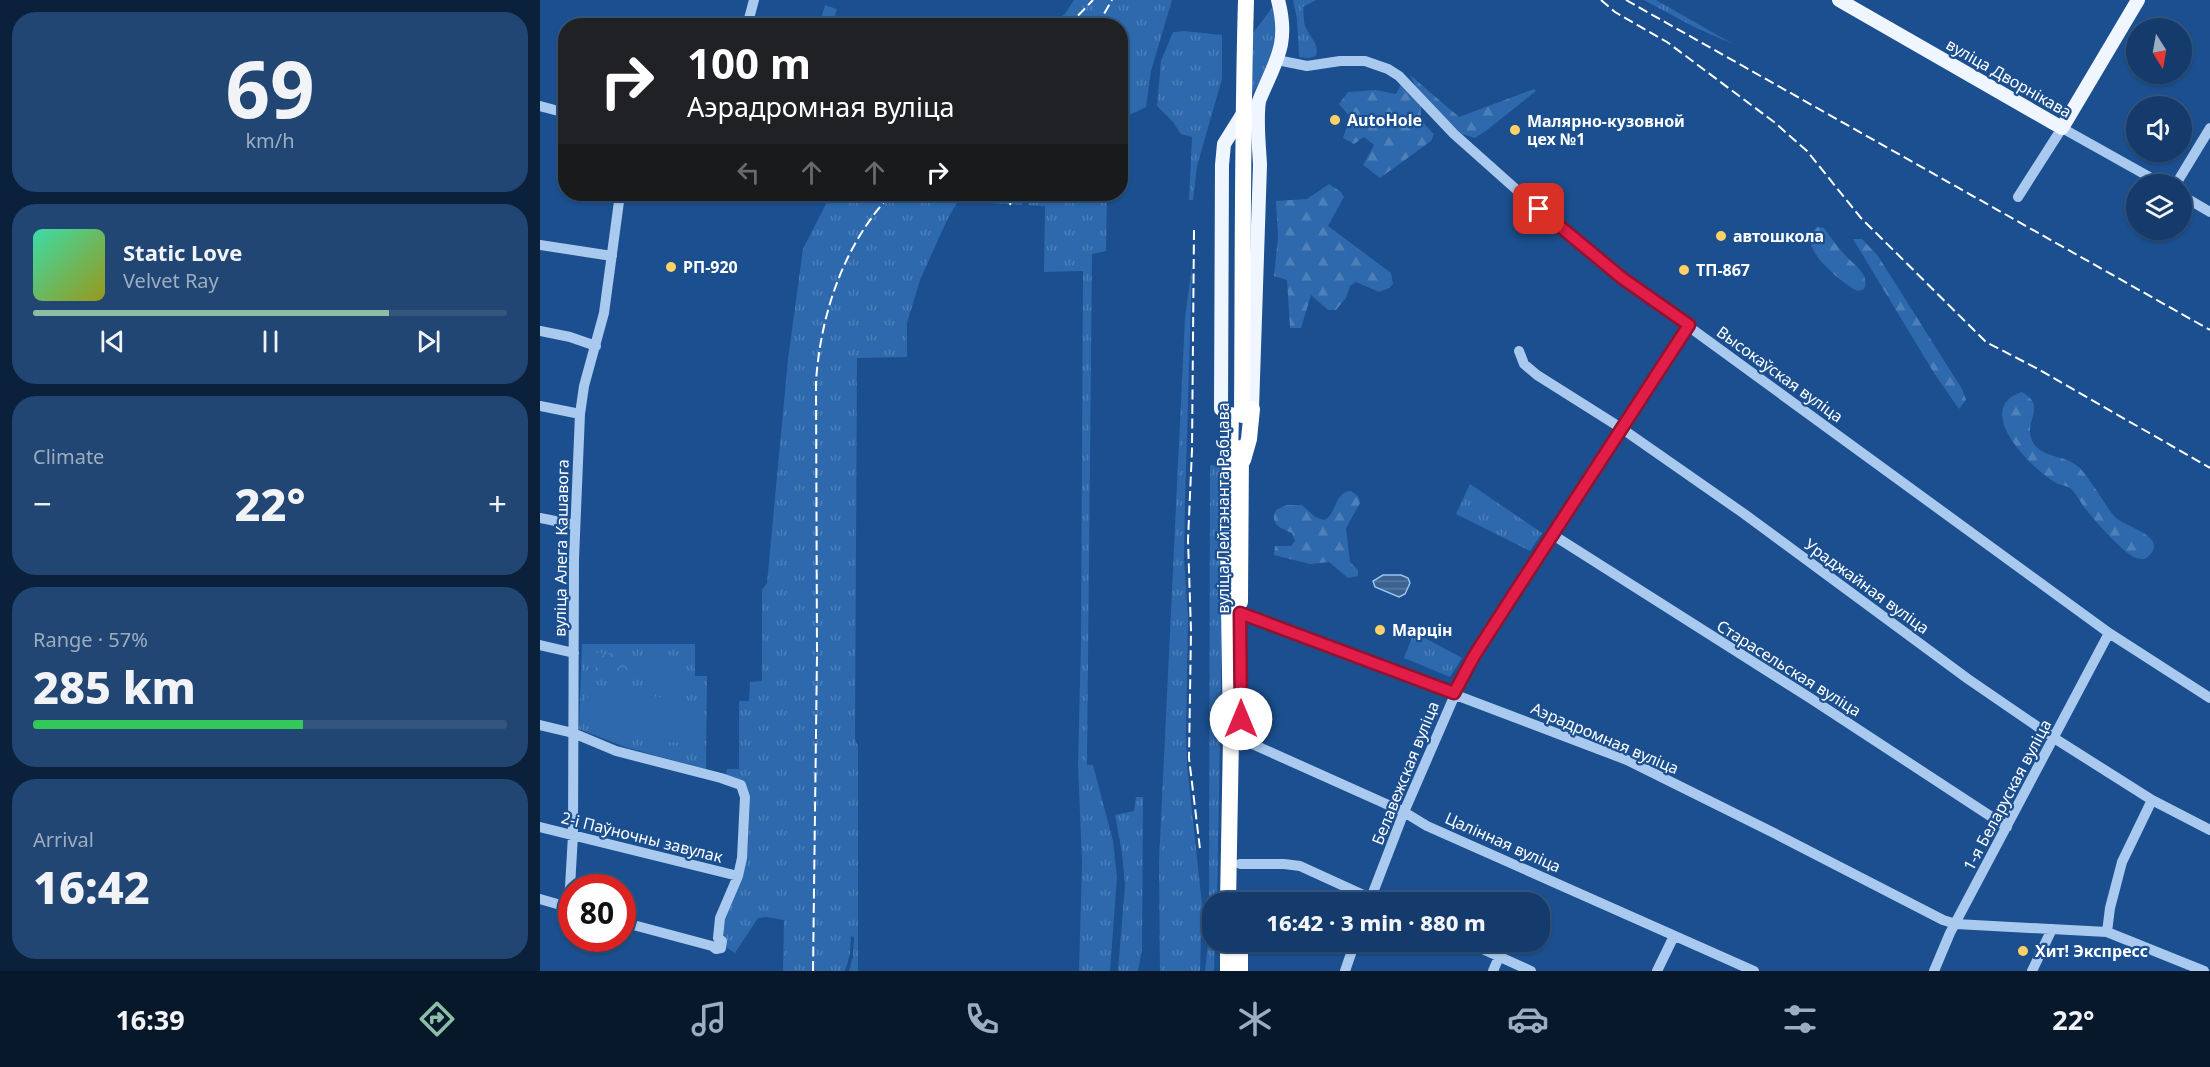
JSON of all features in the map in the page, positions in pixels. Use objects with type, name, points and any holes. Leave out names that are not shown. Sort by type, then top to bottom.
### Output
[{"type":"highway","name":"вуліца Лейтэнанта Рабцава","points":[[1228,892],[1240,470],[1232,120],[1235,0]]},
{"type":"highway","name":"вуліца Лейтэнанта Рабцава","points":[[1240,892],[1241,740],[1228,486],[1237,412],[1244,189],[1246,0]]},
{"type":"highway","points":[[1228,952],[1228,971]]},
{"type":"highway","points":[[1240,952],[1240,971]]},
{"type":"main road","points":[[1277,60],[1282,45],[1283,31],[1278,0]]},
{"type":"main road","name":"вуліца Дворнікава","points":[[1839,0],[1861,5],[2062,128]]},
{"type":"main road","points":[[2062,128],[2138,0]]},
{"type":"main road","name":"вуліца Лейтэнанта Рабцава","points":[[1237,412],[1222,208],[1224,144],[1277,60]]},
{"type":"main road","name":"вуліца Лейтэнанта Рабцава","points":[[1237,412],[1257,211],[1260,165],[1257,133],[1259,100],[1277,60]]},
{"type":"main road","points":[[1222,165],[1228,177],[1236,181],[1253,178],[1260,165]]},
{"type":"main road","points":[[1222,208],[1229,196],[1239,194],[1252,199],[1257,211]]},
{"type":"street","points":[[749,18],[754,0]]},
{"type":"street","name":"Высокаўская вуліца","points":[[1277,60],[1307,66],[1347,61],[1365,62],[1388,69],[1399,76],[1454,134],[1555,224],[1622,278],[2109,633],[2210,698]]},
{"type":"street","points":[[540,106],[558,111]]},
{"type":"street","points":[[2018,197],[2062,128]]},
{"type":"street","name":"вуліца Дворнікава","points":[[2062,128],[2144,174]]},
{"type":"street","points":[[2182,174],[2210,128]]},
{"type":"street","name":"вуліца Алега Кашавога","points":[[571,874],[575,525],[580,414],[584,386],[604,313],[619,201]]},
{"type":"street","points":[[2192,201],[2210,212]]},
{"type":"street","points":[[540,245],[612,256]]},
{"type":"street","name":"Белавежская вуліца","points":[[1377,892],[1404,812],[1454,693],[1482,643],[1689,325]]},
{"type":"street","points":[[540,331],[570,337],[596,346]]},
{"type":"street","name":"Ураджайная вуліца","points":[[1519,351],[1524,364],[1536,375],[1621,428],[1743,513],[1968,679],[2054,738],[2152,800],[2210,830]]},
{"type":"street","points":[[540,406],[580,414]]},
{"type":"street","points":[[540,518],[575,525]]},
{"type":"street","name":"Старасельская вуліца","points":[[1553,536],[1810,698],[2007,827]]},
{"type":"street","name":"Аэрадромная вуліца","points":[[1235,611],[1626,760],[1774,833],[1935,917],[1956,924],[2107,932],[2204,971]]},
{"type":"street","name":"1-я Беларуская вуліца","points":[[1934,971],[1956,924],[2109,633]]},
{"type":"street","points":[[540,645],[574,653]]},
{"type":"street","points":[[540,725],[573,733],[626,754],[733,781],[743,789],[745,797],[744,843],[738,876],[720,918],[715,942],[636,925]]},
{"type":"street","name":"Цалінная вуліца","points":[[1241,740],[1404,812],[1427,826],[1754,971]]},
{"type":"street","points":[[2107,932],[2110,909],[2122,862],[2152,800]]},
{"type":"street","name":"2-і Паўночны завулак","points":[[540,827],[738,876]]},
{"type":"street","points":[[1240,864],[1300,866],[1355,892]]},
{"type":"street","points":[[540,899],[558,904]]},
{"type":"street","points":[[2032,971],[2052,929]]},
{"type":"street","points":[[1657,971],[1674,936]]},
{"type":"street","points":[[1345,971],[1352,952]]},
{"type":"street","points":[[1488,952],[1531,971]]},
{"type":"street","points":[[1493,971],[1499,957]]},
{"type":"green space","points":[[1074,0],[1172,0],[1151,71],[1146,107],[1128,116],[1128,18],[1059,18],[1065,14]]},
{"type":"green space","points":[[1293,0],[1316,0],[1303,7],[1305,26],[1315,44],[1316,56],[1299,57],[1297,19]]},
{"type":"green space","points":[[1644,0],[1656,0],[1733,44],[1696,28]]},
{"type":"green space","points":[[1275,4],[1279,27],[1270,66],[1252,94],[1250,37]]},
{"type":"green space","points":[[825,5],[837,9],[834,18],[821,18]]},
{"type":"green space","points":[[1173,32],[1222,35],[1222,79],[1197,166],[1193,200],[1189,200],[1192,137],[1181,134],[1157,106],[1161,61]]},
{"type":"green space","points":[[1410,75],[1459,117],[1534,89],[1536,91],[1475,138],[1462,134],[1449,122],[1416,87]]},
{"type":"green space","points":[[1401,84],[1422,103],[1422,121],[1434,134],[1431,141],[1380,178],[1363,165],[1374,145],[1364,137],[1354,144],[1343,138],[1350,117],[1339,104],[1348,92],[1376,90],[1396,94]]},
{"type":"green space","points":[[1329,184],[1341,192],[1344,197],[1328,226],[1391,273],[1393,284],[1379,292],[1356,282],[1350,286],[1346,298],[1336,310],[1328,310],[1311,295],[1301,328],[1290,328],[1287,280],[1274,276],[1278,237],[1276,201],[1307,199]]},
{"type":"green space","points":[[827,201],[958,201],[920,280],[907,323],[907,357],[857,358],[855,739],[858,746],[858,971],[849,971],[854,937],[851,936],[850,954],[845,971],[783,971],[784,920],[758,918],[735,953],[727,948],[722,925],[744,870],[748,846],[750,797],[746,785],[739,779],[726,775],[727,769],[739,769],[739,701],[749,701],[750,682],[762,681],[762,590],[767,583],[788,359],[803,249]]},
{"type":"green space","points":[[958,201],[1023,201],[1022,205]]},
{"type":"green space","points":[[1029,201],[1107,201],[1106,251],[1092,254],[1087,765],[1093,765],[1113,841],[1117,877],[1110,971],[1079,971],[1082,863],[1078,765],[1083,271],[1044,272],[1045,206],[1028,205]]},
{"type":"green space","points":[[1817,227],[1824,228],[1842,252],[1860,270],[1865,279],[1864,289],[1858,291],[1845,283],[1818,257],[1810,239]]},
{"type":"green space","points":[[1853,239],[1862,239],[1878,256],[1962,389],[1966,400],[1959,409],[1934,373]]},
{"type":"green space","points":[[1192,266],[1184,559],[1188,618],[1187,765],[1202,904],[1200,971],[1160,971],[1159,862],[1185,318]]},
{"type":"green space","points":[[2022,392],[2033,403],[2030,433],[2035,446],[2045,453],[2075,464],[2090,481],[2114,516],[2151,539],[2154,545],[2153,551],[2145,559],[2135,558],[2126,552],[2094,519],[2072,490],[2043,474],[2019,450],[2010,437],[2002,411],[2008,400]]},
{"type":"green space","points":[[1210,465],[1220,466],[1223,577],[1217,892],[1209,892]]},
{"type":"green space","points":[[1470,484],[1542,533],[1530,551],[1456,514]]},
{"type":"green space","points":[[1351,491],[1358,496],[1360,503],[1346,528],[1350,562],[1358,570],[1358,576],[1348,578],[1329,562],[1310,564],[1274,555],[1275,546],[1291,546],[1295,541],[1292,533],[1280,528],[1275,522],[1276,510],[1286,505],[1302,505],[1315,517],[1324,520],[1332,513],[1341,495]]},
{"type":"green space","points":[[1414,632],[1462,658],[1450,677],[1404,658]]},
{"type":"green space","points":[[582,644],[695,644],[695,676],[707,676],[706,769],[625,747],[579,729]]},
{"type":"green space","points":[[597,653],[627,653],[629,657],[627,677],[595,673]]},
{"type":"green space","points":[[632,659],[664,663],[661,682],[629,678]]},
{"type":"green space","points":[[667,659],[686,662],[683,691],[663,689]]},
{"type":"green space","points":[[603,689],[687,701],[694,706],[701,718],[699,730],[690,740],[682,743],[593,730],[584,720],[583,706],[590,695]]},
{"type":"green space","points":[[1136,797],[1143,797],[1142,949],[1138,971],[1118,971],[1125,886],[1115,815],[1134,811]]},
{"type":"green space","points":[[1207,952],[1215,952],[1214,971],[1205,971]]},
{"type":"shaded area","points":[[1383,575],[1401,575],[1408,578],[1410,583],[1405,594],[1399,597],[1375,587],[1373,581]]},
{"type":"railway","points":[[1076,18],[1093,0]]},
{"type":"railway","points":[[1102,18],[1112,0]]},
{"type":"railway","points":[[1601,0],[1615,12],[1667,42],[1774,122],[1807,151],[1861,218],[1986,342],[2038,369],[2210,468]]},
{"type":"railway","points":[[1626,0],[2210,330]]},
{"type":"railway","points":[[813,971],[817,655],[816,381],[823,330],[838,281],[860,235],[885,201]]},
{"type":"railway","points":[[1010,205],[1011,201]]},
{"type":"railway","points":[[1194,230],[1192,450],[1188,540],[1191,631],[1189,758],[1200,849]]},
{"type":"place","name":"AutoHole","points":[[1335,120]]},
{"type":"place","name":"Малярно-кузовной цех №1","points":[[1515,130]]},
{"type":"place","name":"автошкола","points":[[1721,236]]},
{"type":"place","name":"РП-920","points":[[671,267]]},
{"type":"place","name":"ТП-867","points":[[1684,270]]},
{"type":"place","name":"Марцін","points":[[1380,630]]},
{"type":"place","name":"Хит! Экспресс","points":[[2023,951]]},
{"type":"route","points":[[1241,719],[1240,613],[1454,693],[1474,656],[1689,325],[1622,278],[1539,209]]}]
